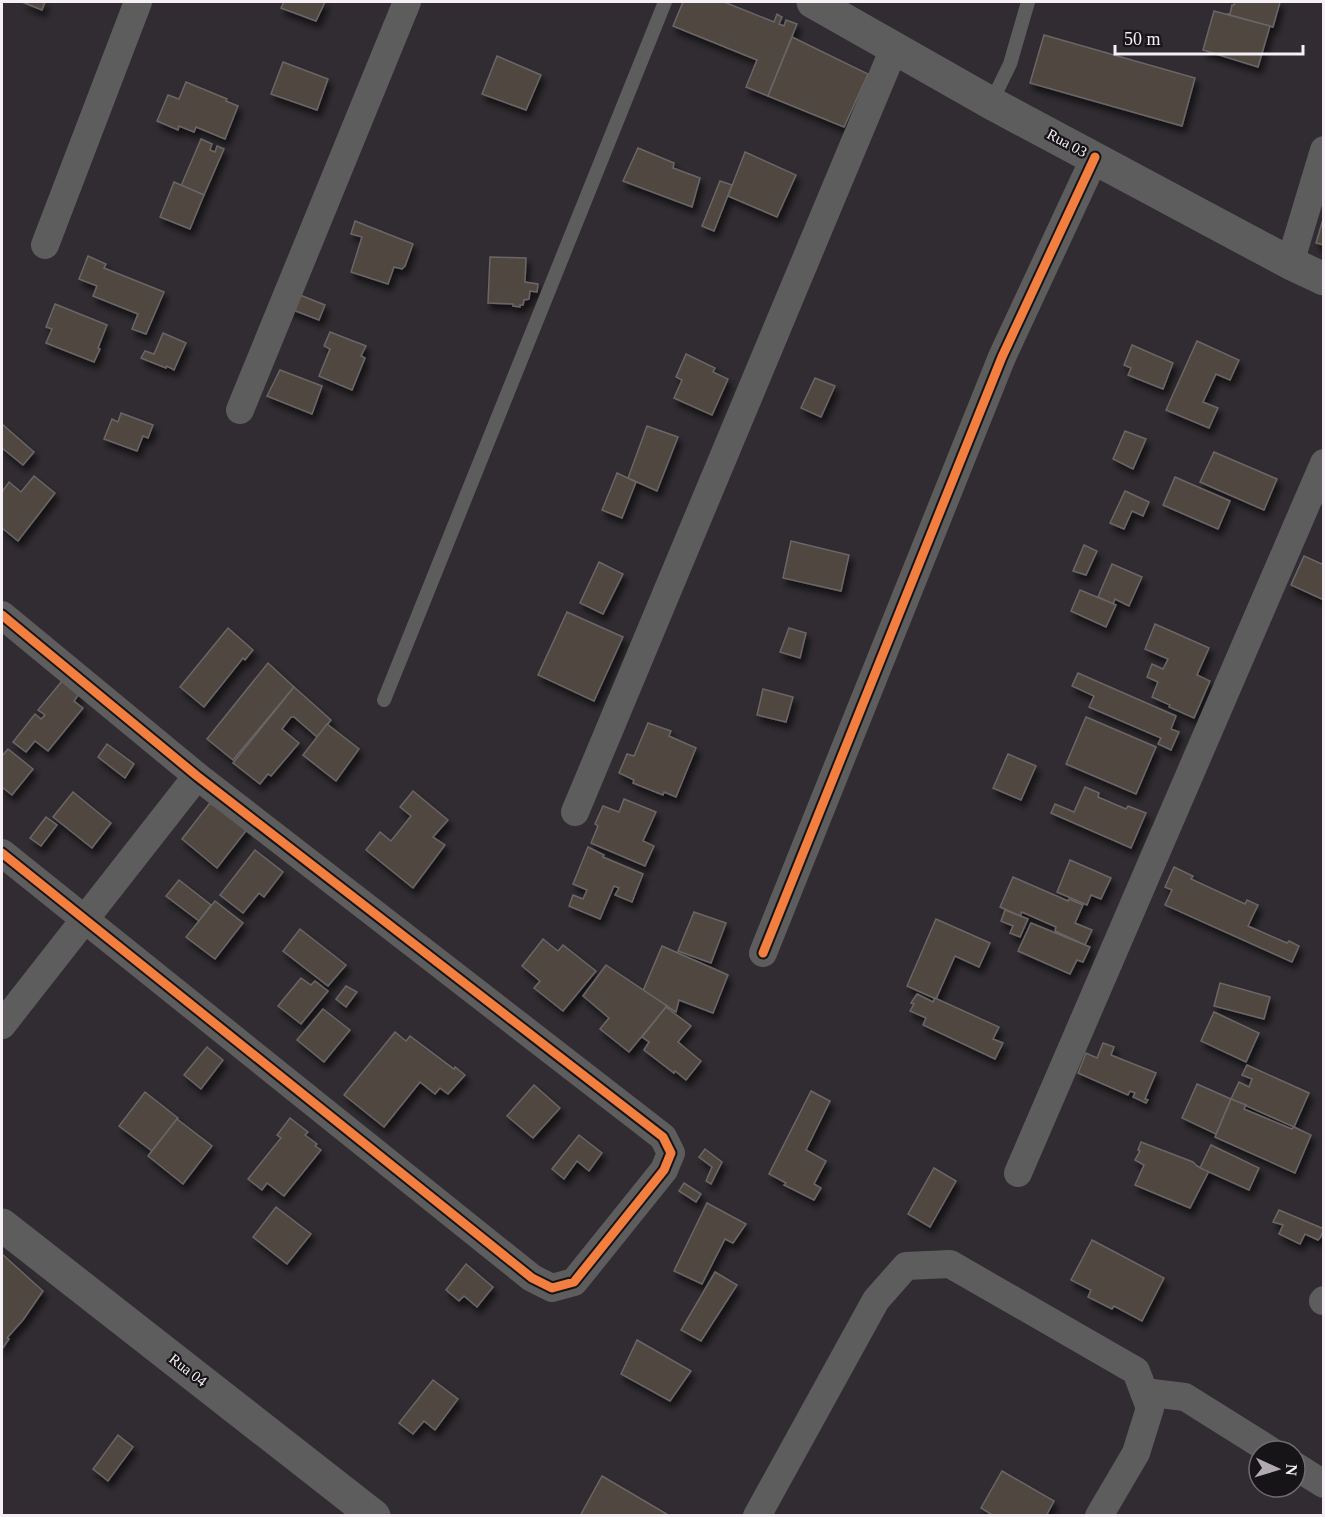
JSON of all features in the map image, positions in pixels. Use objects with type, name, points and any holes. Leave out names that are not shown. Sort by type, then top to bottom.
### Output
[{"type":"street","points":[[45,245],[138,2]]},
{"type":"street","points":[[240,410],[408,2]]},
{"type":"street","name":"Rua 03","points":[[813,2],[895,46],[991,103],[1323,279]]},
{"type":"street","points":[[574,812],[895,46]]},
{"type":"street","points":[[1290,263],[1323,150]]},
{"type":"street","points":[[763,953],[1002,357],[1095,158]]},
{"type":"street","points":[[1018,1173],[1323,462]]},
{"type":"street","points":[[2,615],[197,776],[663,1137],[670,1153],[664,1170],[574,1282],[552,1288],[532,1278],[2,853]]},
{"type":"street","points":[[2,1025],[197,776]]},
{"type":"street","name":"Rua 04","points":[[2,1226],[374,1515]]},
{"type":"street","points":[[757,1515],[876,1300],[906,1266],[950,1264],[1136,1371],[1150,1408],[1136,1453],[1099,1515]]},
{"type":"street","points":[[1144,1392],[1185,1397],[1252,1439]]},
{"type":"street","points":[[1307,1474],[1323,1484]]},
{"type":"lane","points":[[384,700],[665,2]]},
{"type":"lane","points":[[991,103],[1010,63],[1028,2]]},
{"type":"building","points":[[22,2],[45,2],[42,10]]},
{"type":"building","points":[[284,2],[325,2],[316,21],[281,8]]},
{"type":"building","points":[[683,2],[724,2],[774,22],[777,14],[782,17],[779,24],[784,26],[786,20],[797,24],[768,96],[746,87],[757,60],[673,26]]},
{"type":"building","points":[[1235,2],[1280,2],[1273,27],[1226,14],[1230,14]]},
{"type":"building","points":[[1214,11],[1270,26],[1258,67],[1203,50]]},
{"type":"building","points":[[1044,35],[1195,78],[1182,126],[1030,83]]},
{"type":"building","points":[[792,37],[868,74],[844,127],[768,96]]},
{"type":"building","points":[[497,56],[541,75],[526,110],[482,94]]},
{"type":"building","points":[[283,62],[328,79],[317,110],[271,94]]},
{"type":"building","points":[[186,82],[238,106],[225,139],[196,127],[194,132],[179,126],[178,130],[157,121],[168,95],[179,99]]},
{"type":"building","points":[[201,139],[212,144],[210,150],[215,152],[217,146],[224,149],[204,195],[181,186]]},
{"type":"building","points":[[638,148],[674,163],[673,168],[700,178],[692,207],[623,181]]},
{"type":"building","points":[[745,152],[796,175],[777,217],[728,196]]},
{"type":"building","points":[[720,181],[732,185],[714,231],[702,226]]},
{"type":"building","points":[[174,182],[204,195],[190,229],[160,217]]},
{"type":"building","points":[[1324,216],[1324,245],[1316,243]]},
{"type":"building","points":[[355,221],[413,244],[405,266],[402,269],[394,267],[388,284],[351,272],[362,237],[351,234]]},
{"type":"building","points":[[88,256],[106,264],[104,268],[164,292],[146,334],[132,329],[138,314],[93,296],[97,286],[79,279]]},
{"type":"building","points":[[490,257],[526,258],[525,282],[538,284],[537,292],[530,291],[529,299],[524,300],[520,307],[513,306],[513,304],[488,303]]},
{"type":"building","points":[[295,293],[325,305],[319,320],[288,308]]},
{"type":"building","points":[[55,304],[107,325],[94,362],[46,343],[52,329],[46,327]]},
{"type":"building","points":[[330,332],[366,346],[361,356],[365,358],[352,390],[319,376],[330,349],[324,346]]},
{"type":"building","points":[[163,333],[186,343],[174,370],[141,358],[145,351],[154,354]]},
{"type":"building","points":[[1197,341],[1239,360],[1230,380],[1216,374],[1203,402],[1218,408],[1209,428],[1166,410]]},
{"type":"building","points":[[1132,345],[1173,363],[1163,389],[1128,375],[1131,368],[1124,365]]},
{"type":"building","points":[[686,354],[715,368],[713,372],[728,379],[712,415],[674,398],[682,380],[676,377]]},
{"type":"building","points":[[280,370],[322,386],[312,414],[267,396]]},
{"type":"building","points":[[815,378],[835,386],[821,417],[801,408]]},
{"type":"building","points":[[121,413],[153,425],[148,438],[143,436],[137,451],[104,439],[112,419],[118,422]]},
{"type":"building","points":[[2,424],[34,452],[23,465],[2,448]]},
{"type":"building","points":[[647,426],[678,437],[657,491],[628,478]]},
{"type":"building","points":[[1125,431],[1146,439],[1133,469],[1113,459]]},
{"type":"building","points":[[1214,452],[1277,479],[1264,510],[1200,482]]},
{"type":"building","points":[[617,473],[636,482],[622,518],[602,510]]},
{"type":"building","points":[[34,476],[55,493],[18,541],[2,528],[2,492],[9,482],[21,492]]},
{"type":"building","points":[[1175,477],[1230,501],[1218,529],[1163,505]]},
{"type":"building","points":[[1125,491],[1149,502],[1143,516],[1132,511],[1124,529],[1110,523]]},
{"type":"building","points":[[791,541],[849,555],[841,591],[783,578]]},
{"type":"building","points":[[1084,545],[1097,551],[1086,575],[1073,571]]},
{"type":"building","points":[[1304,556],[1324,565],[1324,600],[1291,585]]},
{"type":"building","points":[[599,562],[623,574],[603,614],[580,603]]},
{"type":"building","points":[[1112,564],[1142,577],[1129,606],[1115,599],[1113,604],[1098,597]]},
{"type":"building","points":[[1080,590],[1116,605],[1106,627],[1071,611]]},
{"type":"building","points":[[567,612],[623,637],[594,701],[538,675]]},
{"type":"building","points":[[1155,624],[1209,648],[1197,675],[1210,681],[1194,718],[1152,697],[1158,682],[1147,677],[1152,664],[1163,669],[1168,659],[1145,649]]},
{"type":"building","points":[[228,628],[253,650],[245,660],[243,658],[204,707],[180,687]]},
{"type":"building","points":[[789,628],[806,633],[800,658],[780,652]]},
{"type":"building","points":[[268,663],[294,687],[233,760],[207,739]]},
{"type":"building","points":[[1078,673],[1176,716],[1171,729],[1179,732],[1171,750],[1158,744],[1161,738],[1089,707],[1094,696],[1072,686]]},
{"type":"building","points":[[62,681],[79,694],[74,701],[83,708],[48,751],[35,741],[26,752],[13,742],[35,714],[41,719],[45,715],[38,710]]},
{"type":"building","points":[[294,687],[331,720],[317,737],[294,717],[291,717],[282,729],[299,743],[271,776],[268,774],[260,784],[233,763]]},
{"type":"building","points":[[763,689],[793,697],[786,722],[757,715]]},
{"type":"building","points":[[1086,717],[1156,747],[1136,794],[1066,764]]},
{"type":"building","points":[[648,723],[671,731],[669,736],[696,748],[676,797],[664,792],[663,795],[633,783],[634,780],[619,773],[627,754],[634,756]]},
{"type":"building","points":[[327,724],[359,749],[336,781],[303,755]]},
{"type":"building","points":[[107,744],[134,764],[125,778],[98,757]]},
{"type":"building","points":[[8,749],[33,769],[12,795],[2,787],[2,756]]},
{"type":"building","points":[[1008,754],[1036,766],[1021,800],[993,788]]},
{"type":"building","points":[[1085,787],[1099,793],[1098,797],[1126,809],[1128,806],[1146,813],[1131,848],[1051,813],[1055,804],[1074,812]]},
{"type":"building","points":[[413,791],[448,820],[433,837],[445,845],[413,888],[366,850],[380,832],[391,841],[411,816],[400,807]]},
{"type":"building","points":[[73,792],[111,823],[92,848],[53,817]]},
{"type":"building","points":[[624,799],[656,812],[643,841],[654,846],[645,866],[591,843],[598,826],[595,824],[603,806],[619,812]]},
{"type":"building","points":[[210,803],[249,827],[217,868],[182,839]]},
{"type":"building","points":[[46,817],[57,825],[41,846],[30,838]]},
{"type":"building","points":[[588,847],[604,855],[603,857],[643,874],[632,902],[615,895],[619,888],[614,886],[600,919],[569,906],[573,895],[583,899],[587,890],[573,884]]},
{"type":"building","points":[[255,850],[283,872],[264,897],[259,893],[243,913],[220,895]]},
{"type":"building","points":[[1070,860],[1111,878],[1101,899],[1091,895],[1087,905],[1057,892]]},
{"type":"building","points":[[1174,867],[1193,876],[1191,879],[1245,904],[1247,900],[1258,905],[1248,926],[1299,946],[1292,962],[1165,905],[1172,890],[1165,887]]},
{"type":"building","points":[[1013,877],[1068,901],[1069,899],[1083,905],[1075,923],[1092,930],[1085,945],[1055,931],[1056,927],[1022,912],[1020,916],[1000,907]]},
{"type":"building","points":[[179,880],[211,905],[199,921],[166,896]]},
{"type":"building","points":[[215,901],[243,923],[215,959],[186,937]]},
{"type":"building","points":[[1005,910],[1028,919],[1020,937],[1010,933],[1013,926],[1001,921]]},
{"type":"building","points":[[694,912],[726,923],[711,963],[678,951]]},
{"type":"building","points":[[936,919],[990,943],[979,967],[955,956],[936,999],[907,986]]},
{"type":"building","points":[[1031,923],[1090,947],[1083,962],[1077,960],[1070,974],[1018,951]]},
{"type":"building","points":[[300,929],[346,965],[328,986],[283,951]]},
{"type":"building","points":[[543,939],[558,951],[563,945],[596,971],[563,1011],[534,988],[540,981],[522,966]]},
{"type":"building","points":[[662,946],[728,975],[713,1013],[679,1000],[676,1012],[643,991]]},
{"type":"building","points":[[606,965],[667,1006],[629,1052],[600,1029],[609,1018],[583,996]]},
{"type":"building","points":[[301,978],[311,985],[315,981],[328,991],[301,1024],[278,1006]]},
{"type":"building","points":[[1220,983],[1270,997],[1264,1019],[1214,1006]]},
{"type":"building","points":[[346,986],[357,992],[346,1007],[336,999]]},
{"type":"building","points":[[917,994],[933,1002],[935,998],[999,1027],[993,1039],[1003,1043],[995,1059],[923,1025],[926,1018],[910,1011],[914,1004],[911,1003]]},
{"type":"building","points":[[666,1007],[691,1026],[678,1042],[701,1061],[686,1080],[644,1050],[649,1042],[642,1037]]},
{"type":"building","points":[[323,1009],[350,1030],[324,1062],[297,1040]]},
{"type":"building","points":[[1214,1012],[1259,1033],[1246,1062],[1201,1041]]},
{"type":"building","points":[[395,1032],[406,1041],[410,1036],[465,1075],[448,1094],[440,1088],[435,1094],[420,1082],[384,1127],[344,1095]]},
{"type":"building","points":[[1103,1043],[1114,1047],[1111,1055],[1156,1073],[1145,1099],[1148,1100],[1146,1103],[1133,1097],[1135,1093],[1130,1091],[1128,1095],[1078,1073],[1086,1053],[1097,1058]]},
{"type":"building","points":[[207,1047],[223,1060],[201,1089],[184,1075]]},
{"type":"building","points":[[1247,1065],[1309,1093],[1294,1127],[1231,1099],[1239,1082],[1249,1087],[1252,1079],[1242,1075]]},
{"type":"building","points":[[1197,1084],[1231,1099],[1216,1134],[1182,1118]]},
{"type":"building","points":[[534,1085],[560,1108],[533,1138],[507,1116]]},
{"type":"building","points":[[811,1091],[830,1101],[806,1150],[826,1161],[814,1184],[821,1188],[814,1200],[784,1185],[786,1183],[769,1174]]},
{"type":"building","points":[[145,1092],[178,1118],[152,1151],[119,1126]]},
{"type":"building","points":[[1231,1099],[1246,1105],[1244,1109],[1311,1135],[1295,1173],[1215,1137]]},
{"type":"building","points":[[290,1118],[308,1132],[305,1135],[321,1150],[284,1196],[267,1183],[262,1190],[248,1179],[281,1138],[277,1135]]},
{"type":"building","points":[[177,1119],[212,1146],[183,1184],[148,1156]]},
{"type":"building","points":[[579,1135],[602,1153],[589,1171],[577,1161],[564,1179],[552,1169]]},
{"type":"building","points":[[1141,1142],[1193,1162],[1209,1171],[1190,1208],[1135,1185],[1144,1165],[1135,1160],[1140,1151],[1138,1150]]},
{"type":"building","points":[[1211,1145],[1259,1168],[1249,1190],[1200,1168]]},
{"type":"building","points":[[705,1149],[722,1162],[711,1184],[706,1181],[712,1167],[699,1157]]},
{"type":"building","points":[[934,1168],[956,1181],[930,1227],[908,1214]]},
{"type":"building","points":[[684,1183],[701,1194],[696,1202],[679,1191]]},
{"type":"building","points":[[707,1203],[746,1224],[733,1243],[725,1239],[702,1284],[674,1271]]},
{"type":"building","points":[[276,1207],[311,1234],[287,1264],[253,1237]]},
{"type":"building","points":[[1279,1210],[1324,1229],[1320,1238],[1318,1240],[1305,1234],[1300,1244],[1279,1234],[1283,1225],[1273,1222]]},
{"type":"building","points":[[1092,1240],[1164,1278],[1142,1321],[1114,1306],[1112,1309],[1088,1297],[1091,1290],[1071,1280]]},
{"type":"building","points":[[2,1254],[43,1291],[7,1338],[9,1339],[2,1349]]},
{"type":"building","points":[[466,1264],[493,1287],[477,1307],[464,1296],[459,1301],[446,1290]]},
{"type":"building","points":[[715,1272],[737,1285],[701,1341],[681,1330]]},
{"type":"building","points":[[637,1340],[691,1371],[670,1401],[621,1374]]},
{"type":"building","points":[[433,1380],[458,1399],[435,1430],[424,1421],[413,1434],[399,1423]]},
{"type":"building","points":[[118,1435],[133,1447],[108,1481],[93,1469]]},
{"type":"building","points":[[1002,1471],[1054,1501],[1046,1516],[994,1516],[981,1508]]},
{"type":"building","points":[[602,1476],[670,1516],[580,1516]]},
{"type":"cycle path","points":[[763,953],[1002,357],[1095,157]]},
{"type":"cycle path","points":[[2,615],[197,776],[663,1137],[671,1153],[664,1170],[574,1282],[552,1288],[532,1278],[2,853]]}]
